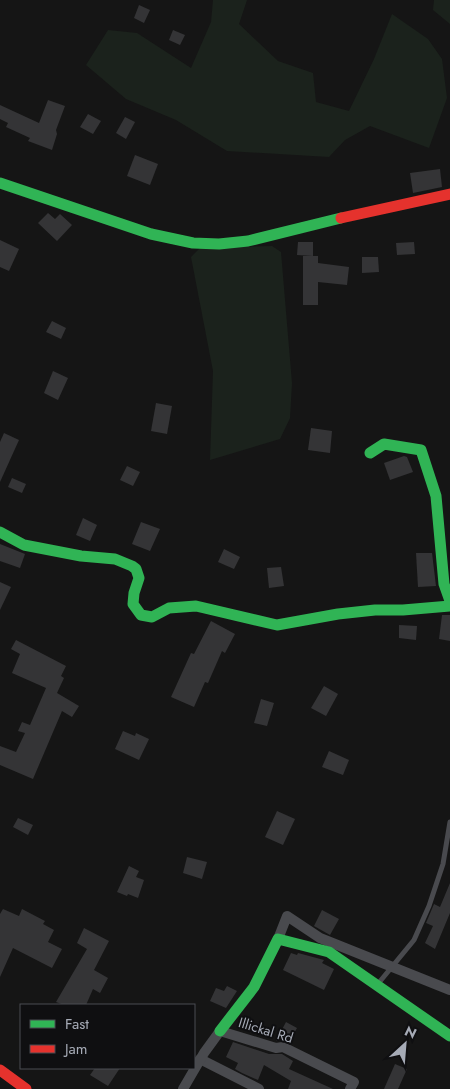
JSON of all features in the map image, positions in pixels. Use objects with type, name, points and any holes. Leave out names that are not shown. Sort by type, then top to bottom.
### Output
[{"type":"street","points":[[0,183],[151,234],[168,239],[202,244],[226,244],[278,236],[336,220],[450,194]]},
{"type":"street","points":[[370,452],[384,444],[421,450],[436,496],[444,584],[450,601]]},
{"type":"street","points":[[0,532],[24,544],[82,556],[115,559],[132,566],[136,569],[139,578],[133,604],[141,615],[152,617],[169,608],[196,606],[277,625],[376,610],[450,606]]},
{"type":"street","points":[[220,1031],[254,987],[278,939],[287,916],[320,938],[450,990]]},
{"type":"street","points":[[278,939],[330,952],[450,1036]]},
{"type":"street","name":"Illickal Rd","points":[[195,1068],[220,1031],[270,1047],[283,1047],[354,1082],[350,1089]]},
{"type":"street","points":[[200,1059],[259,1089]]},
{"type":"street","name":"Illickal Rd","points":[[183,1089],[194,1069]]},
{"type":"street","points":[[0,1070],[26,1089]]},
{"type":"lane","points":[[377,985],[414,940],[429,906],[443,864],[450,822]]},
{"type":"shaded area","points":[[213,0],[247,0],[239,24],[278,61],[313,73],[316,102],[349,111],[374,59],[392,14],[428,39],[442,59],[447,98],[429,148],[370,126],[345,140],[329,157],[227,151],[176,120],[126,99],[86,65],[108,30],[137,33],[191,68],[211,22]]},
{"type":"shaded area","points":[[434,0],[450,0],[450,24],[433,10]]},
{"type":"shaded area","points":[[272,246],[281,252],[292,383],[290,418],[280,439],[210,460],[213,371],[191,257],[200,248]]},
{"type":"building","points":[[139,5],[150,10],[144,23],[134,18]]},
{"type":"building","points":[[173,30],[185,35],[180,45],[169,40]]},
{"type":"building","points":[[48,100],[65,106],[56,130],[57,134],[52,150],[28,141],[30,138],[6,127],[8,123],[0,119],[0,105],[39,123]]},
{"type":"building","points":[[88,114],[101,121],[93,134],[80,127]]},
{"type":"building","points":[[125,117],[135,122],[126,139],[116,133]]},
{"type":"building","points":[[135,155],[158,164],[150,185],[127,176]]},
{"type":"building","points":[[440,169],[442,187],[413,193],[410,173]]},
{"type":"building","points":[[48,213],[55,219],[60,214],[72,225],[57,241],[38,223]]},
{"type":"building","points":[[0,240],[19,249],[9,271],[0,267]]},
{"type":"building","points":[[298,242],[313,242],[313,256],[297,255]]},
{"type":"building","points":[[414,242],[415,254],[397,255],[396,243]]},
{"type":"building","points":[[303,256],[318,256],[318,263],[349,267],[347,285],[318,282],[318,305],[303,305]]},
{"type":"building","points":[[362,257],[378,257],[379,272],[362,273]]},
{"type":"building","points":[[52,321],[66,328],[61,339],[46,332]]},
{"type":"building","points":[[53,371],[68,378],[58,400],[44,393]]},
{"type":"building","points":[[156,403],[172,406],[167,434],[151,431]]},
{"type":"building","points":[[311,428],[332,431],[330,453],[308,450]]},
{"type":"building","points":[[4,433],[19,440],[0,482],[0,442]]},
{"type":"building","points":[[404,456],[407,457],[413,472],[390,480],[384,463]]},
{"type":"building","points":[[127,466],[140,472],[133,486],[120,480]]},
{"type":"building","points":[[12,478],[26,484],[22,493],[8,487]]},
{"type":"building","points":[[83,518],[97,525],[90,541],[76,535]]},
{"type":"building","points":[[141,522],[160,529],[150,551],[132,544]]},
{"type":"building","points":[[0,544],[25,554],[20,568],[0,561]]},
{"type":"building","points":[[224,549],[240,557],[234,569],[218,562]]},
{"type":"building","points":[[416,553],[432,553],[436,586],[418,587]]},
{"type":"building","points":[[281,567],[284,586],[269,588],[267,568]]},
{"type":"building","points":[[0,582],[11,587],[0,610]]},
{"type":"building","points":[[442,615],[450,615],[450,641],[439,639]]},
{"type":"building","points":[[211,621],[235,634],[225,653],[222,651],[208,683],[205,682],[194,707],[171,697],[191,653],[194,654]]},
{"type":"building","points":[[399,625],[417,626],[416,640],[399,638]]},
{"type":"building","points":[[16,640],[66,666],[61,676],[64,678],[57,693],[79,706],[72,717],[62,711],[33,779],[0,765],[0,746],[16,752],[25,733],[18,731],[22,722],[30,725],[46,688],[12,673],[20,654],[11,649]]},
{"type":"building","points":[[324,686],[338,694],[326,716],[311,708]]},
{"type":"building","points":[[261,699],[274,703],[267,726],[254,723]]},
{"type":"building","points":[[123,731],[135,736],[136,733],[149,739],[139,760],[115,749]]},
{"type":"building","points":[[329,751],[349,760],[343,775],[322,767]]},
{"type":"building","points":[[277,811],[295,819],[283,845],[265,837]]},
{"type":"building","points":[[18,818],[33,825],[28,835],[13,827]]},
{"type":"building","points":[[187,857],[207,862],[202,879],[183,873]]},
{"type":"building","points":[[129,866],[139,871],[136,877],[144,880],[138,898],[117,892]]},
{"type":"building","points":[[450,883],[450,913],[435,949],[425,943],[433,926],[426,923],[434,904],[440,907]]},
{"type":"building","points":[[3,909],[19,916],[22,909],[45,921],[43,924],[54,930],[48,942],[62,949],[52,968],[13,948],[0,977],[0,914]]},
{"type":"building","points":[[322,910],[339,919],[330,935],[314,926]]},
{"type":"building","points":[[84,928],[109,941],[94,970],[108,978],[100,993],[93,989],[86,1004],[61,1004],[56,1002],[87,949],[77,943]]},
{"type":"building","points":[[291,953],[324,960],[322,963],[334,969],[324,990],[283,970]]},
{"type":"building","points":[[227,986],[237,991],[226,1008],[210,1001],[216,988],[224,991]]},
{"type":"building","points":[[286,1022],[297,1028],[289,1042],[283,1040],[276,1041]]},
{"type":"building","points":[[233,1042],[269,1054],[282,1054],[293,1061],[289,1069],[333,1089],[288,1089],[291,1081],[264,1065],[258,1080],[242,1073],[235,1069],[238,1063],[226,1057]]},
{"type":"building","points":[[395,1064],[407,1069],[398,1089],[384,1089]]},
{"type":"building","points":[[94,1069],[119,1069],[108,1086],[90,1075]]},
{"type":"traffic: fast","points":[[0,183],[151,234],[193,243],[219,244],[248,241],[341,218]]},
{"type":"traffic: fast","points":[[370,453],[384,444],[421,450],[436,496],[444,584],[450,601]]},
{"type":"traffic: fast","points":[[0,532],[24,545],[81,556],[115,559],[132,566],[136,569],[139,578],[133,604],[141,615],[152,617],[169,608],[196,606],[277,625],[338,614],[450,606]]},
{"type":"traffic: fast","points":[[220,1031],[254,987],[278,939],[329,952],[450,1036]]},
{"type":"traffic: jam","points":[[341,218],[450,194]]},
{"type":"traffic: jam","points":[[0,1070],[26,1089]]}]
